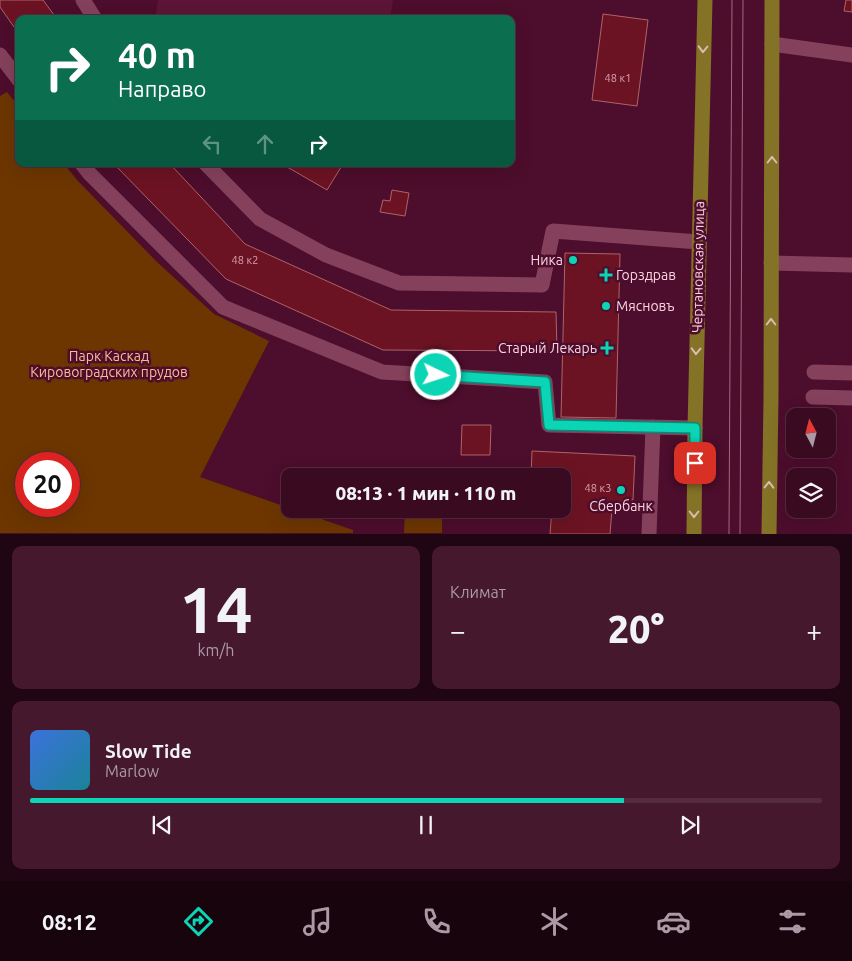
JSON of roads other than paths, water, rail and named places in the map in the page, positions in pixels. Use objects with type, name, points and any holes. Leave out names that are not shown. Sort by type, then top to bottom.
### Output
[{"type":"main road","name":"Чертановская улица","points":[[694,534],[705,0]]},
{"type":"main road","points":[[769,534],[772,0]]},
{"type":"street","points":[[83,0],[92,15]]},
{"type":"street","points":[[772,44],[852,55]]},
{"type":"street","points":[[0,55],[15,75]]},
{"type":"street","points":[[84,167],[223,307],[382,372],[545,382],[549,425],[695,428]]},
{"type":"street","points":[[209,167],[260,219],[326,255],[399,283],[542,285],[553,230],[699,242]]},
{"type":"street","points":[[772,263],[852,265]]},
{"type":"street","points":[[814,372],[852,372]]},
{"type":"street","points":[[813,397],[852,398]]},
{"type":"street","points":[[649,534],[653,427]]},
{"type":"tram line","points":[[729,534],[732,0]]},
{"type":"tram line","points":[[740,534],[743,0]]},
{"type":"place","name":"Ника","points":[[573,260]]},
{"type":"place","name":"Горздрав","points":[[606,275]]},
{"type":"place","name":"Мясновъ","points":[[606,306]]},
{"type":"place","name":"Старый Лекарь","points":[[607,348]]},
{"type":"place","name":"Сбербанк","points":[[621,490]]},
{"type":"park label","name":"Парк Каскад Кировоградских прудов","points":[[109,364]]}]
